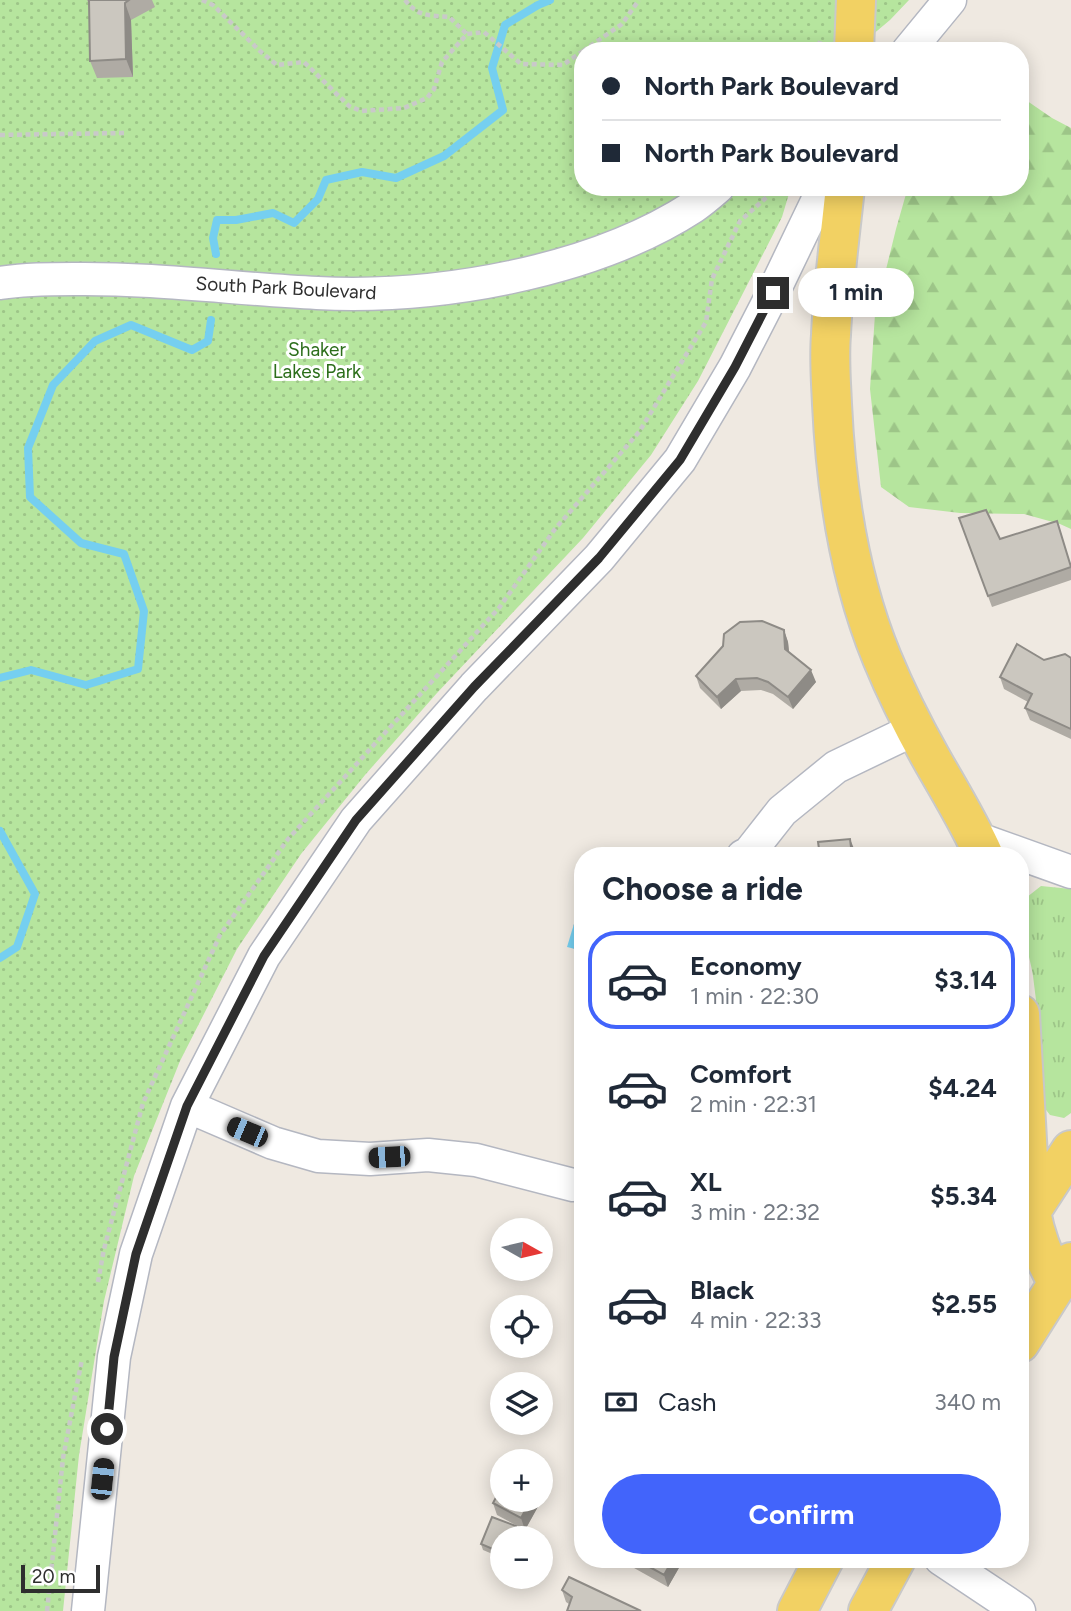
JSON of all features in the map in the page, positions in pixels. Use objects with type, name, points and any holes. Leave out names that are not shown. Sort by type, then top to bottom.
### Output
[{"type":"main road","points":[[854,42],[856,0]]},
{"type":"main road","points":[[844,196],[830,337],[833,428],[844,524],[865,611],[881,656],[915,729],[980,847]]},
{"type":"main road","points":[[1029,1215],[1071,1150]]},
{"type":"main road","points":[[1029,1225],[1042,1254],[1064,1273],[1029,1329]]},
{"type":"main road","points":[[797,1611],[819,1568]]},
{"type":"main road","points":[[868,1611],[891,1568]]},
{"type":"street","points":[[915,42],[950,0]]},
{"type":"street","name":"South Park Boulevard","points":[[0,283],[20,280],[115,279],[318,293],[383,294],[440,290],[589,256],[639,236],[706,196]]},
{"type":"street","points":[[88,1611],[114,1357],[136,1254],[187,1106],[264,956],[356,820],[474,687],[599,558],[680,460],[735,367],[820,196]]},
{"type":"street","points":[[754,847],[782,811],[836,767],[915,729]]},
{"type":"street","points":[[1029,860],[1071,872]]},
{"type":"street","points":[[187,1106],[273,1143],[318,1156],[369,1158],[428,1155],[477,1160],[573,1185]]},
{"type":"street","points":[[954,1568],[1018,1611]]},
{"type":"path","points":[[202,0],[213,5],[277,65],[304,61],[349,106],[361,111],[404,108],[427,98],[434,89],[442,62],[467,34],[484,32],[521,64],[563,65],[574,57]]},
{"type":"path","points":[[405,0],[422,15],[449,17],[467,34]]},
{"type":"path","points":[[596,42],[622,24],[639,0]]},
{"type":"path","points":[[0,135],[124,133]]},
{"type":"green space","name":"Shaker Lakes Park","points":[[0,0],[909,0],[864,42],[574,42],[574,196],[788,196],[782,217],[698,381],[651,455],[583,538],[437,693],[365,775],[301,854],[237,949],[180,1061],[134,1176],[104,1301],[79,1455],[63,1611],[0,1611]]},
{"type":"green space","points":[[1029,102],[1071,128],[1071,529],[1024,514],[960,513],[909,507],[881,487],[870,389],[875,314],[905,196],[1029,196]]},
{"type":"green space","points":[[1041,886],[1071,889],[1071,1113],[1064,1118],[1050,1115],[1043,1106],[1040,1041],[1029,958],[1029,895]]},
{"type":"water","points":[[574,924],[574,949],[567,947]]},
{"type":"building","points":[[89,0],[129,0],[125,3],[126,59],[90,61]]},
{"type":"building","points":[[986,510],[1000,539],[1057,521],[1071,567],[988,596],[959,518]]},
{"type":"building","points":[[762,621],[784,630],[785,649],[811,670],[788,697],[768,682],[757,678],[736,679],[717,697],[696,676],[723,646],[724,634],[740,622]]},
{"type":"building","points":[[1017,644],[1044,660],[1065,654],[1071,658],[1071,729],[1025,708],[1032,694],[1000,677]]},
{"type":"building","points":[[850,839],[851,847],[819,847],[818,842]]},
{"type":"building","points":[[510,1512],[524,1512],[521,1518]]},
{"type":"building","points":[[492,1517],[516,1526],[490,1526],[490,1548],[481,1544]]},
{"type":"building","points":[[651,1568],[668,1568],[664,1575]]},
{"type":"building","points":[[569,1577],[641,1611],[567,1611],[572,1597],[562,1590]]},
{"type":"waterway","points":[[216,254],[213,238],[217,220],[236,220],[273,213],[294,223],[318,199],[326,180],[362,172],[396,178],[444,156],[503,110],[492,68],[505,25],[550,0]]},
{"type":"waterway","points":[[0,678],[31,670],[86,685],[138,669],[144,611],[124,554],[81,543],[30,497],[28,448],[53,385],[95,341],[131,325],[192,350],[208,341],[211,320]]},
{"type":"waterway","points":[[0,831],[35,894],[17,947],[0,958]]},
{"type":"route","points":[[107,1429],[114,1357],[136,1254],[187,1106],[264,956],[356,820],[474,687],[599,558],[680,460],[735,367],[773,293]]}]
